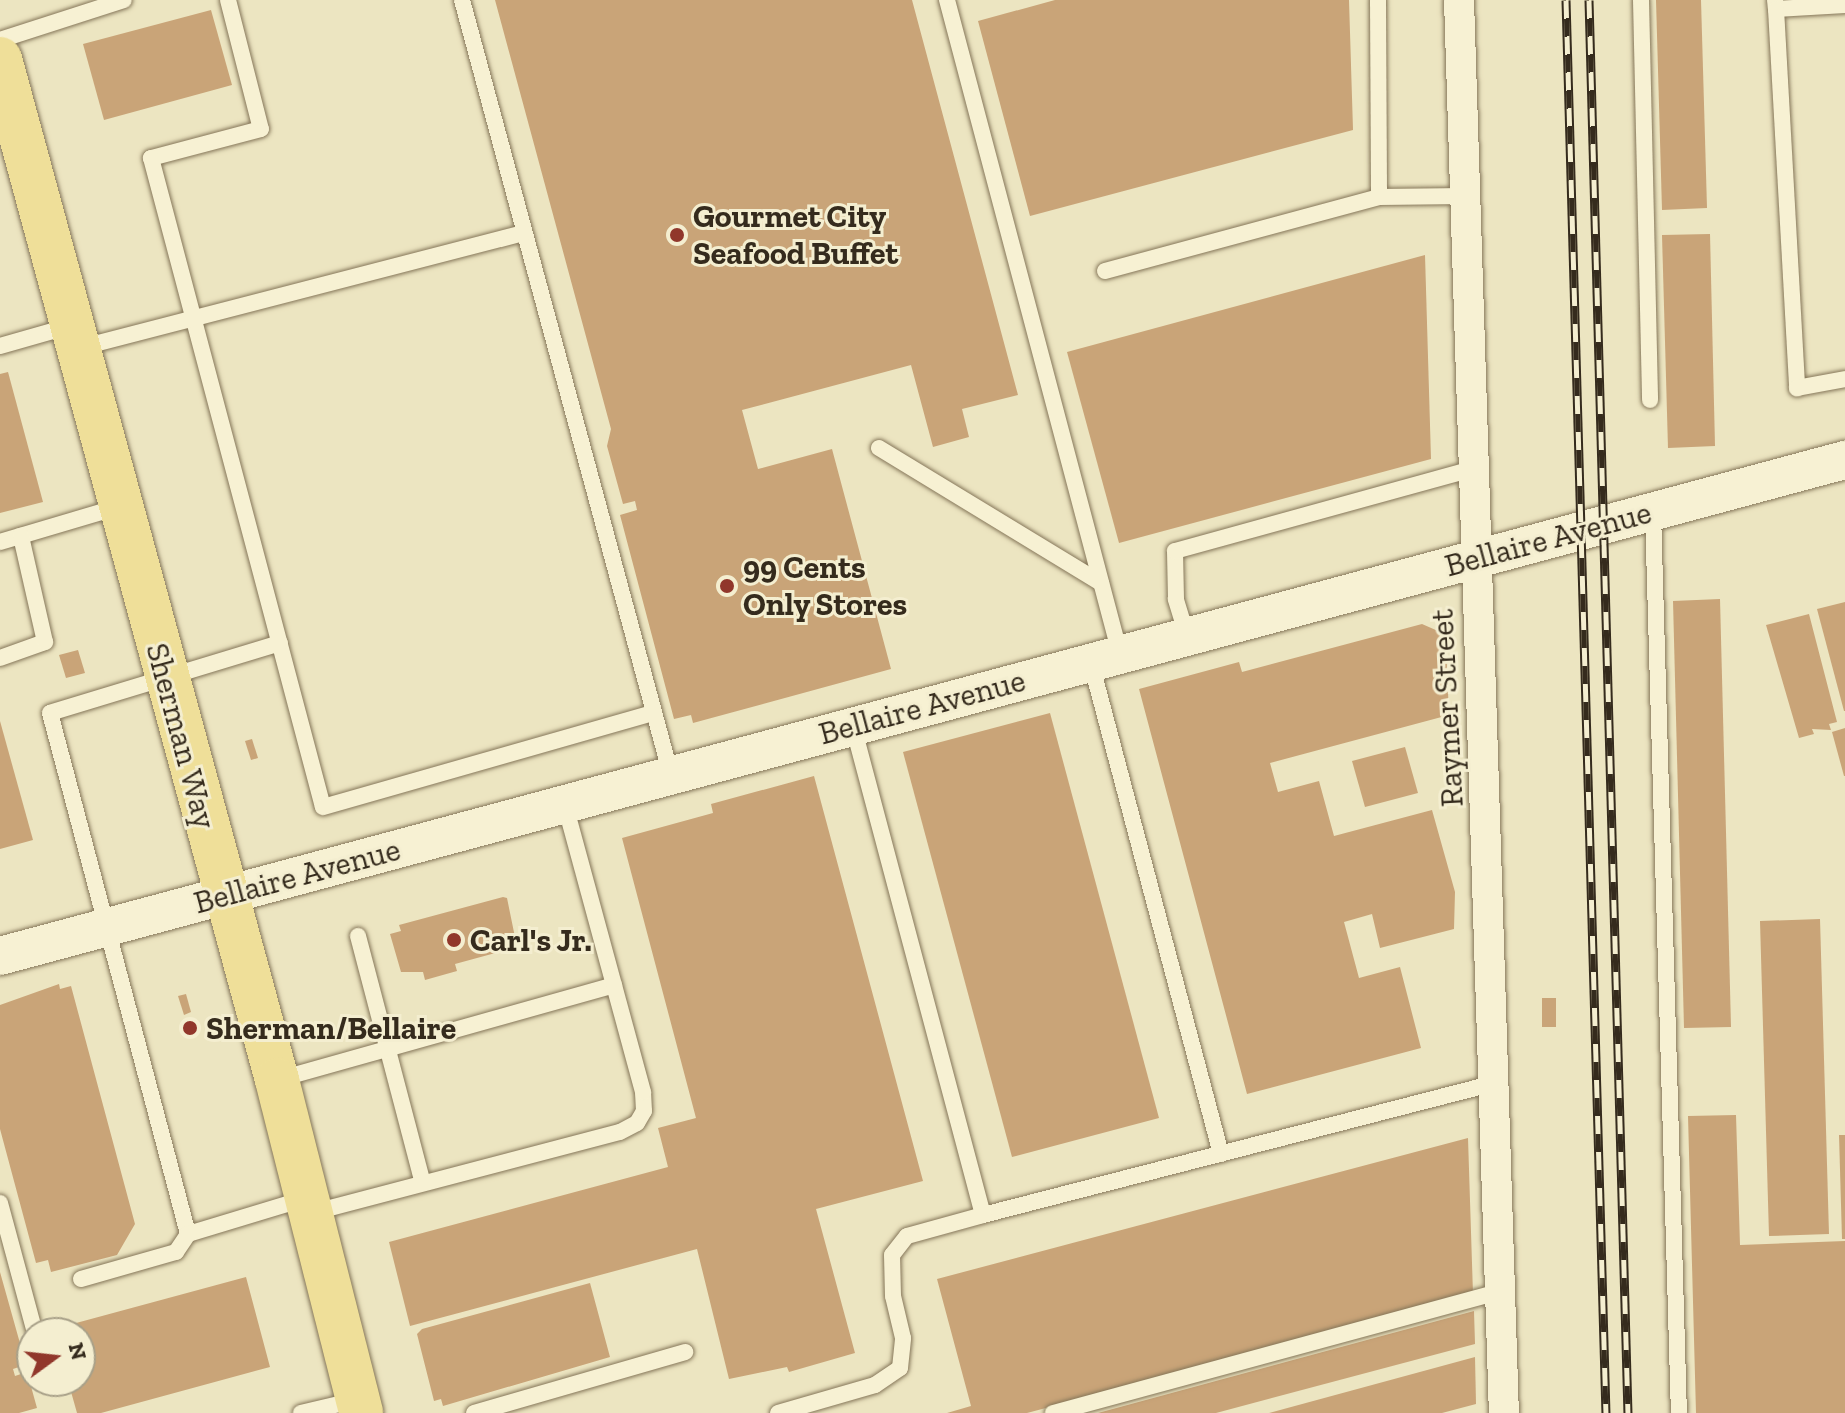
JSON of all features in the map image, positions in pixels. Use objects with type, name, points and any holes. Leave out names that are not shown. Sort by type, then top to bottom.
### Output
[{"type":"main road","name":"Sherman Way","points":[[0,59],[224,896],[277,1080],[306,1206],[359,1406]]},
{"type":"street","name":"Raymer Street","points":[[1459,0],[1474,558],[1483,645],[1504,1413]]},
{"type":"street","name":"Bellaire Avenue","points":[[0,956],[1845,460]]},
{"type":"lane","points":[[0,40],[124,0]]},
{"type":"lane","points":[[228,0],[261,129],[151,158],[323,807],[654,713]]},
{"type":"lane","points":[[462,0],[671,775]]},
{"type":"lane","points":[[947,0],[1101,583],[1105,658],[1221,1154]]},
{"type":"lane","points":[[1378,0],[1379,197]]},
{"type":"lane","points":[[1641,0],[1650,400]]},
{"type":"lane","points":[[1845,5],[1776,5],[1797,388],[1845,379]]},
{"type":"lane","points":[[1105,271],[1379,197],[1465,196]]},
{"type":"lane","points":[[0,346],[193,317],[524,233]]},
{"type":"lane","points":[[879,448],[1101,583]]},
{"type":"lane","points":[[1187,636],[1176,599],[1175,551],[1472,469]]},
{"type":"lane","points":[[0,542],[120,506]]},
{"type":"lane","points":[[1653,511],[1659,593],[1679,1413]]},
{"type":"lane","points":[[0,658],[45,642],[21,536]]},
{"type":"lane","points":[[188,1234],[50,713],[280,643]]},
{"type":"lane","points":[[853,726],[983,1215]]},
{"type":"lane","points":[[81,1279],[176,1252],[188,1234],[423,1183],[620,1132],[637,1123],[644,1111],[643,1092],[565,804]]},
{"type":"lane","points":[[358,936],[423,1183]]},
{"type":"lane","points":[[277,1080],[614,985]]},
{"type":"lane","points":[[778,1413],[875,1385],[900,1368],[903,1338],[893,1296],[892,1255],[907,1236],[1495,1083]]},
{"type":"lane","points":[[0,1203],[31,1317]]},
{"type":"lane","points":[[1053,1413],[1501,1291]]},
{"type":"lane","points":[[474,1413],[685,1352]]},
{"type":"lane","points":[[301,1413],[359,1406]]},
{"type":"building","points":[[495,0],[912,0],[1018,395],[962,409],[969,437],[933,447],[911,365],[742,410],[758,469],[832,449],[891,669],[693,723],[691,715],[674,719],[620,515],[637,510],[635,501],[623,504],[607,446],[611,429]]},
{"type":"building","points":[[1055,0],[1349,0],[1353,130],[1030,216],[978,21]]},
{"type":"building","points":[[1656,0],[1701,0],[1707,208],[1662,210]]},
{"type":"building","points":[[211,10],[232,85],[104,120],[83,44]]},
{"type":"building","points":[[1710,234],[1715,446],[1668,448],[1662,235]]},
{"type":"building","points":[[1425,255],[1431,459],[1119,543],[1067,352]]},
{"type":"building","points":[[8,372],[43,502],[0,513],[0,374]]},
{"type":"building","points":[[1720,599],[1731,1027],[1684,1028],[1673,601]]},
{"type":"building","points":[[1845,602],[1845,711],[1844,711],[1817,609]]},
{"type":"building","points":[[1809,614],[1837,722],[1829,724],[1831,730],[1812,729],[1814,734],[1799,738],[1766,625]]},
{"type":"building","points":[[1422,624],[1438,631],[1446,645],[1449,715],[1270,763],[1278,792],[1319,781],[1334,836],[1432,810],[1455,892],[1454,929],[1380,948],[1372,914],[1344,922],[1359,978],[1400,967],[1421,1048],[1247,1094],[1139,689],[1239,662],[1242,672]]},
{"type":"building","points":[[78,650],[85,673],[66,678],[59,655]]},
{"type":"building","points":[[1050,713],[1159,1118],[1012,1157],[903,752]]},
{"type":"building","points":[[0,721],[33,840],[0,849]]},
{"type":"building","points":[[1845,728],[1845,776],[1844,776],[1832,732]]},
{"type":"building","points":[[252,739],[258,758],[251,760],[245,741]]},
{"type":"building","points":[[1405,747],[1418,793],[1365,807],[1352,761]]},
{"type":"building","points":[[814,776],[923,1181],[816,1209],[855,1353],[789,1372],[787,1367],[729,1379],[697,1249],[410,1326],[389,1242],[668,1167],[658,1128],[696,1118],[622,838],[713,813],[711,804]]},
{"type":"building","name":"Carl's Jr.","points":[[507,898],[517,947],[455,964],[457,971],[425,980],[423,972],[401,972],[390,934],[401,931],[399,925]]},
{"type":"building","points":[[1820,919],[1829,1234],[1769,1236],[1760,921]]},
{"type":"building","points":[[59,984],[60,989],[71,986],[135,1224],[117,1255],[51,1272],[48,1260],[36,1263],[0,1129],[0,1005]]},
{"type":"building","points":[[186,994],[191,1012],[184,1015],[178,996]]},
{"type":"building","points":[[1542,998],[1556,998],[1556,1027],[1542,1027]]},
{"type":"building","points":[[1736,1115],[1740,1245],[1845,1241],[1845,1413],[1696,1413],[1688,1116]]},
{"type":"building","points":[[1839,1135],[1845,1135],[1845,1239],[1842,1239]]},
{"type":"building","points":[[1468,1138],[1473,1294],[1027,1413],[947,1413],[971,1406],[937,1279]]},
{"type":"building","points":[[0,1272],[16,1329],[16,1368],[13,1369],[16,1397],[34,1397],[37,1408],[19,1413],[0,1413]]},
{"type":"building","points":[[246,1277],[270,1367],[101,1413],[77,1413],[72,1397],[96,1397],[96,1318]]},
{"type":"building","points":[[590,1283],[610,1357],[443,1406],[441,1399],[434,1401],[417,1334],[422,1329]]},
{"type":"building","points":[[1474,1311],[1475,1344],[1216,1413],[1098,1413]]},
{"type":"building","points":[[1475,1357],[1476,1404],[1442,1413],[1269,1413]]},
{"type":"railway","points":[[1566,0],[1606,1413]]},
{"type":"railway","points":[[1589,0],[1628,1413]]},
{"type":"place","name":"Gourmet City Seafood Buffet","points":[[677,235]]},
{"type":"place","name":"99 Cents Only Stores","points":[[727,586]]},
{"type":"place","name":"Carl's Jr.","points":[[454,940]]},
{"type":"place","name":"Sherman/Bellaire","points":[[190,1028]]}]
